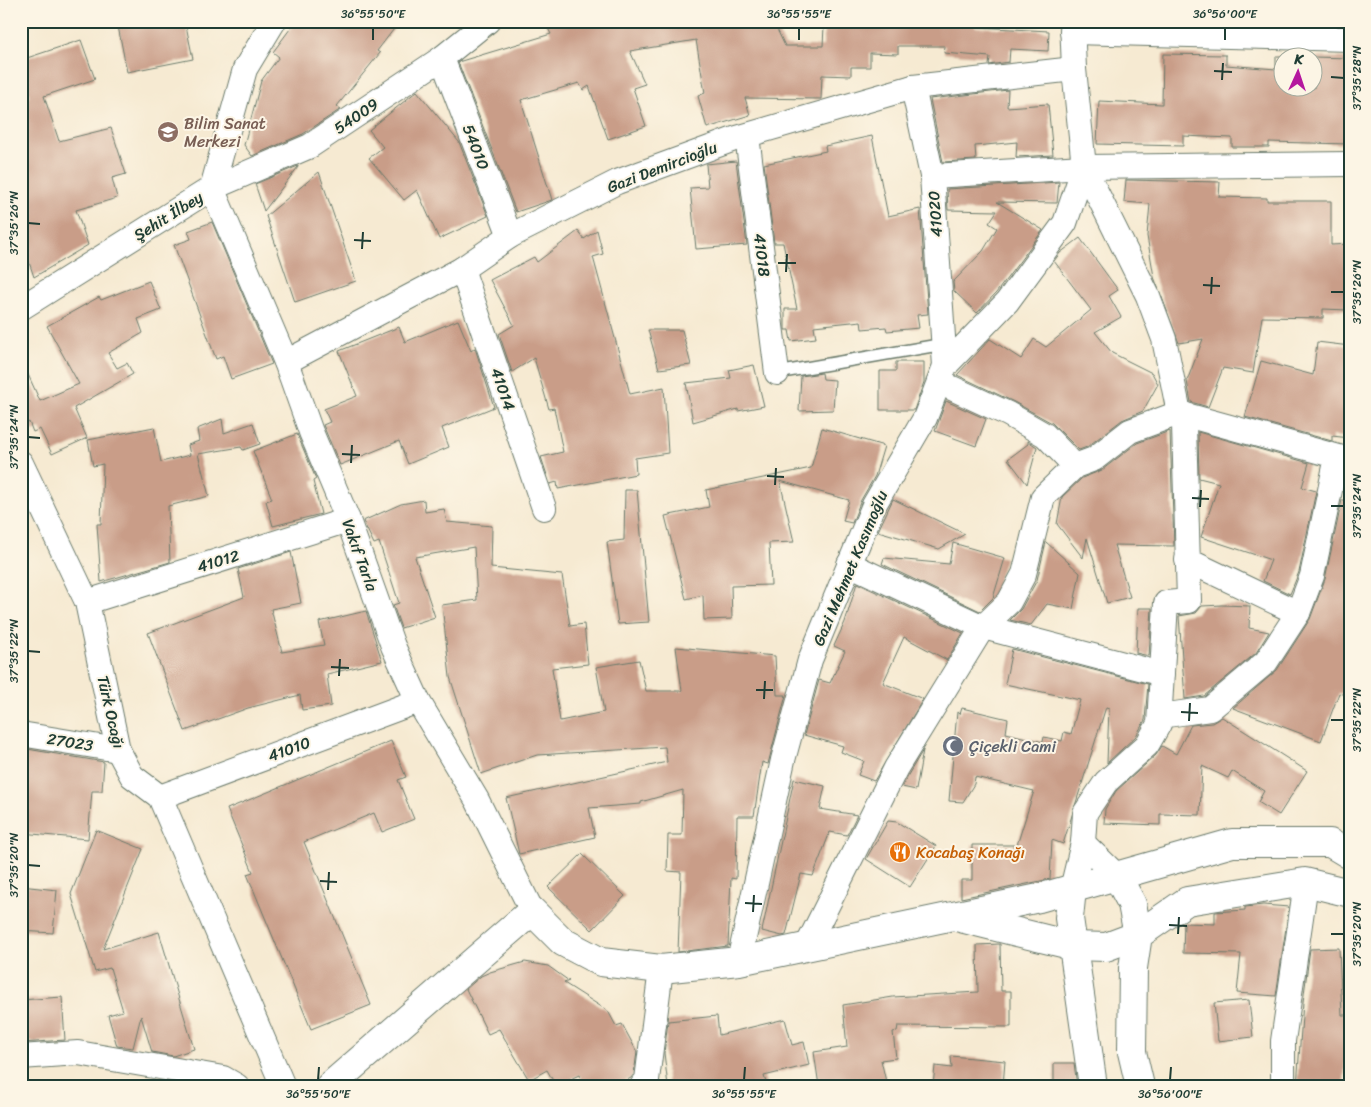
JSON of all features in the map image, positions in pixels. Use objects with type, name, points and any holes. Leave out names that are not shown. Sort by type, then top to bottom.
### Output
[{"type":"main road","points":[[330,1086],[532,911],[563,942],[601,962],[661,970],[739,961],[953,917],[1072,889],[1232,842],[1330,844],[1350,855]]},
{"type":"main road","points":[[1117,876],[1132,904],[1138,936],[1133,968],[1132,1052],[1140,1086]]},
{"type":"main road","points":[[953,917],[1074,946],[1106,947],[1138,936],[1187,901],[1306,883],[1350,892]]},
{"type":"main road","points":[[1072,889],[1069,918],[1093,1086]]},
{"type":"street","name":"Şehit İlbey","points":[[21,308],[212,188],[245,69],[274,21]]},
{"type":"street","name":"54009","points":[[212,188],[310,146],[442,58],[488,21]]},
{"type":"street","points":[[1072,889],[1083,843],[1086,812],[1106,782],[1147,745],[1159,724],[1166,602],[1190,601],[1187,560],[1184,426],[1179,413],[1164,339],[1148,296],[1084,167],[1074,69],[1072,27],[1181,28],[1350,39]]},
{"type":"street","name":"54010","points":[[442,58],[510,236]]},
{"type":"street","name":"Gazi Demircioğlu","points":[[286,362],[462,269],[510,236],[617,182],[746,136],[914,87],[1074,69]]},
{"type":"street","name":"41020","points":[[914,87],[932,176],[942,364]]},
{"type":"street","name":"41018","points":[[746,136],[777,373]]},
{"type":"street","points":[[932,176],[1084,167],[1350,164]]},
{"type":"street","name":"Gazi Mehmet Kasımoğlu","points":[[739,961],[782,760],[808,669],[874,505],[925,418],[942,364],[1007,302],[1065,224],[1084,167]]},
{"type":"street","name":"Vakıf Tarla","points":[[212,188],[286,362],[311,432],[348,520],[393,646],[418,701],[477,800],[532,911]]},
{"type":"street","name":"41014","points":[[462,269],[544,508]]},
{"type":"street","points":[[942,364],[1008,414],[1046,435],[1075,466]]},
{"type":"street","points":[[806,948],[896,768],[983,627],[1010,602],[1024,574],[1043,497],[1075,466],[1094,459],[1130,432],[1179,413],[1343,458],[1312,576],[1298,613],[1266,662],[1210,709],[1160,716]]},
{"type":"street","name":"Türk Ocağı","points":[[21,463],[87,602],[118,750],[132,776],[160,797]]},
{"type":"street","name":"41012","points":[[87,602],[348,520]]},
{"type":"street","points":[[1187,560],[1298,613]]},
{"type":"street","points":[[849,564],[983,627],[1162,674]]},
{"type":"street","name":"41010","points":[[160,797],[418,701]]},
{"type":"street","name":"27023","points":[[21,734],[118,750]]},
{"type":"street","points":[[160,797],[283,1086]]},
{"type":"street","points":[[1083,843],[1117,876]]},
{"type":"street","points":[[1283,1086],[1283,1041],[1306,883]]},
{"type":"street","points":[[642,1086],[647,1080],[661,970]]},
{"type":"street","points":[[21,1057],[78,1053],[223,1078],[237,1086]]},
{"type":"lane","points":[[777,373],[942,364]]},
{"type":"building","points":[[117,21],[185,21],[193,59],[127,72]]},
{"type":"building","points":[[296,21],[400,21],[377,51],[380,53],[337,106],[341,109],[303,134],[252,156],[244,145],[261,81],[279,57],[273,52]]},
{"type":"building","points":[[544,21],[773,21],[785,46],[823,46],[824,26],[831,21],[976,21],[975,27],[1049,31],[1048,51],[1010,49],[1009,62],[989,65],[990,57],[944,53],[945,46],[898,46],[898,54],[870,53],[870,67],[851,67],[851,76],[822,75],[821,99],[745,98],[750,115],[707,128],[698,96],[705,93],[696,40],[630,51],[645,84],[633,88],[646,126],[608,139],[589,86],[583,90],[579,83],[521,100],[552,200],[516,212],[458,62],[551,34]]},
{"type":"building","points":[[81,40],[95,79],[44,96],[59,141],[111,128],[126,174],[112,178],[117,198],[76,210],[88,245],[34,277],[21,238],[21,100],[30,97],[21,72],[21,60]]},
{"type":"building","points":[[1163,54],[1226,55],[1226,65],[1274,69],[1274,98],[1324,98],[1324,57],[1350,58],[1350,144],[1269,142],[1269,147],[1232,147],[1232,138],[1183,136],[1183,146],[1097,144],[1099,101],[1162,104]]},
{"type":"building","points":[[1008,90],[1007,107],[1048,104],[1053,155],[1016,157],[1017,142],[975,146],[976,160],[943,162],[930,99]]},
{"type":"building","points":[[417,91],[459,142],[488,216],[439,239],[417,190],[404,200],[369,158],[383,147],[369,130]]},
{"type":"building","points":[[872,136],[888,216],[920,209],[928,314],[917,315],[919,328],[887,331],[886,327],[862,329],[861,321],[814,326],[816,338],[791,341],[789,330],[785,330],[785,309],[797,309],[783,243],[774,243],[764,164],[826,151],[825,146]]},
{"type":"building","points":[[736,161],[747,245],[696,249],[690,188],[708,187],[706,164]]},
{"type":"building","points":[[298,167],[264,211],[255,184]]},
{"type":"building","points":[[319,172],[356,281],[295,302],[266,216]]},
{"type":"building","points":[[1126,180],[1220,182],[1219,197],[1267,198],[1267,201],[1331,201],[1331,245],[1350,244],[1348,310],[1323,309],[1323,318],[1262,317],[1253,373],[1223,368],[1208,407],[1191,402],[1187,381],[1203,339],[1179,343],[1154,277],[1147,236],[1150,204],[1124,202]]},
{"type":"building","points":[[1059,182],[1057,203],[997,202],[1043,230],[996,293],[977,313],[954,291],[953,282],[983,251],[997,228],[989,223],[997,211],[948,210],[947,189]]},
{"type":"building","points":[[212,222],[272,364],[231,379],[223,356],[216,359],[174,245],[191,239],[188,231]]},
{"type":"building","points":[[597,230],[603,254],[593,257],[630,394],[664,387],[668,453],[635,458],[636,474],[558,489],[557,482],[550,484],[541,457],[563,452],[554,408],[549,409],[534,358],[512,372],[499,334],[514,325],[490,280],[534,257],[537,262],[578,231],[584,239]]},
{"type":"building","points":[[1080,238],[1118,290],[1109,296],[1121,317],[1095,332],[1112,353],[1152,373],[1158,384],[1143,411],[1122,420],[1087,447],[1079,450],[1052,423],[1014,402],[957,375],[990,339],[1021,359],[1034,339],[1046,347],[1091,310],[1054,261],[1060,253]]},
{"type":"building","points":[[149,281],[161,310],[138,319],[143,333],[108,353],[117,368],[127,363],[133,374],[74,408],[87,438],[52,454],[40,429],[33,432],[29,422],[21,426],[21,359],[40,401],[79,384],[47,326],[99,297],[101,300]]},
{"type":"building","points":[[458,320],[471,351],[475,348],[494,407],[442,428],[449,447],[408,464],[399,441],[340,465],[323,425],[330,422],[324,409],[357,396],[339,351],[399,327],[405,342]]},
{"type":"building","points":[[648,330],[682,330],[691,365],[659,369]]},
{"type":"building","points":[[1317,342],[1350,346],[1345,402],[1350,402],[1350,438],[1332,436],[1332,441],[1245,417],[1261,361],[1313,375]]},
{"type":"building","points":[[896,362],[924,362],[924,382],[914,410],[880,410],[880,371],[896,371]]},
{"type":"building","points":[[754,365],[764,406],[738,411],[738,409],[693,422],[686,383],[731,378],[729,370]]},
{"type":"building","points":[[822,373],[823,379],[835,380],[833,410],[799,411],[801,376]]},
{"type":"building","points":[[946,401],[986,419],[976,446],[935,431]]},
{"type":"building","points":[[222,419],[224,433],[253,423],[260,444],[243,450],[241,447],[198,454],[209,496],[168,506],[170,562],[101,582],[97,524],[101,524],[103,464],[93,466],[88,440],[154,427],[161,462],[190,455],[188,445],[199,441],[197,429]]},
{"type":"building","points":[[822,428],[884,446],[875,476],[861,500],[852,523],[843,521],[849,500],[780,481],[794,542],[769,543],[771,585],[731,586],[732,619],[704,620],[703,595],[686,599],[665,516],[709,507],[706,490],[811,468]]},
{"type":"building","points":[[1170,431],[1174,546],[1114,545],[1130,597],[1107,603],[1087,538],[1083,558],[1057,524],[1062,497],[1082,478],[1102,470],[1137,443]]},
{"type":"building","points":[[1198,432],[1309,463],[1302,487],[1316,491],[1299,572],[1290,594],[1263,581],[1271,560],[1201,537],[1219,483],[1199,478]]},
{"type":"building","points":[[297,434],[316,479],[313,481],[321,514],[273,526],[266,501],[272,499],[253,451]]},
{"type":"building","points":[[1028,441],[1037,447],[1027,484],[1008,459],[1028,444]]},
{"type":"building","points":[[625,490],[637,490],[649,622],[618,624],[607,542],[624,540]]},
{"type":"building","points":[[893,499],[965,534],[939,549],[878,531]]},
{"type":"building","points":[[424,500],[425,512],[444,509],[447,522],[492,526],[491,568],[562,575],[570,626],[584,624],[588,664],[552,668],[560,721],[604,712],[596,667],[639,660],[646,691],[682,691],[676,647],[775,656],[777,695],[786,695],[768,764],[762,762],[754,816],[737,816],[736,879],[731,878],[728,946],[678,952],[681,872],[667,871],[668,835],[682,835],[683,790],[641,802],[641,804],[589,808],[595,837],[519,854],[506,798],[667,762],[665,747],[537,755],[481,774],[450,677],[442,605],[477,600],[474,547],[415,557],[435,617],[401,628],[393,605],[399,603],[379,542],[374,544],[363,521],[401,504]]},
{"type":"building","points":[[1342,500],[1350,500],[1350,697],[1339,693],[1321,741],[1233,708],[1277,670],[1310,619],[1325,579]]},
{"type":"building","points":[[1046,542],[1080,573],[1073,609],[1047,604],[1031,625],[1010,620],[1021,609],[1037,580]]},
{"type":"building","points":[[953,543],[1005,558],[993,598],[980,611],[882,564],[884,558],[949,564]]},
{"type":"building","points":[[291,552],[301,603],[271,609],[282,652],[324,645],[319,622],[366,611],[382,661],[327,674],[331,706],[302,710],[300,695],[248,708],[185,731],[148,633],[244,597],[238,569]]},
{"type":"building","points":[[857,583],[963,633],[947,660],[904,637],[883,683],[923,699],[874,781],[858,775],[864,761],[841,752],[843,746],[804,735],[819,680],[830,683],[845,651],[834,646],[845,622]]},
{"type":"building","points":[[1202,606],[1250,606],[1249,628],[1269,632],[1256,653],[1204,696],[1185,699],[1179,616],[1196,613]]},
{"type":"building","points":[[1138,608],[1152,608],[1149,656],[1136,653]]},
{"type":"building","points":[[1012,649],[1148,684],[1145,720],[1136,736],[1107,763],[1109,708],[1106,707],[1063,844],[1052,840],[1050,879],[961,898],[961,880],[972,880],[972,845],[1017,845],[1034,791],[975,777],[974,784],[963,802],[949,801],[957,712],[960,714],[962,708],[1008,719],[1006,733],[1043,742],[1044,737],[1062,741],[1064,732],[1071,734],[1080,700],[1005,684]]},
{"type":"building","points":[[1222,717],[1307,771],[1279,815],[1258,802],[1264,791],[1232,771],[1228,778],[1202,766],[1200,815],[1160,814],[1160,825],[1104,823],[1105,809],[1116,791],[1156,755],[1162,746],[1176,754],[1191,725],[1212,723]]},
{"type":"building","points":[[391,741],[406,777],[398,780],[414,819],[382,832],[374,813],[304,842],[371,1005],[311,1029],[247,874],[253,872],[227,809]]},
{"type":"building","points":[[21,748],[104,762],[102,791],[92,791],[88,839],[21,833]]},
{"type":"building","points":[[923,750],[916,790],[902,787],[908,775]]},
{"type":"building","points":[[794,779],[825,786],[820,809],[857,815],[847,835],[830,832],[813,876],[801,874],[786,935],[782,936],[762,931]]},
{"type":"building","name":"Kocabaş Konağı","points":[[888,821],[897,822],[936,846],[910,887],[866,859]]},
{"type":"building","points":[[96,830],[143,849],[103,949],[159,932],[194,1049],[173,1056],[152,1052],[141,1016],[133,1048],[117,1046],[108,1015],[123,1011],[110,968],[95,972],[71,894]]},
{"type":"building","points":[[582,854],[625,896],[592,930],[548,887]]},
{"type":"building","points":[[21,886],[57,890],[53,933],[21,931]]},
{"type":"building","points":[[1263,905],[1289,907],[1276,996],[1237,993],[1241,954],[1183,953],[1184,923],[1215,924],[1215,912],[1245,910],[1245,907]]},
{"type":"building","points":[[1000,944],[1001,991],[1011,991],[1011,1027],[898,1026],[897,1031],[893,1032],[896,1058],[881,1060],[887,1086],[819,1086],[814,1052],[847,1047],[843,1005],[893,997],[978,992],[977,945]]},
{"type":"building","points":[[1339,948],[1342,1015],[1347,1015],[1344,1086],[1297,1086],[1303,1002],[1310,949]]},
{"type":"building","points":[[525,962],[548,966],[569,981],[564,983],[608,1011],[616,1026],[622,1024],[637,1052],[634,1074],[631,1078],[616,1086],[585,1086],[579,1075],[556,1086],[547,1070],[529,1080],[499,1029],[488,1034],[466,989],[481,976]]},
{"type":"building","points":[[62,997],[65,1040],[21,1043],[21,1000]]},
{"type":"building","points":[[1249,1000],[1253,1037],[1218,1041],[1214,1003]]},
{"type":"building","points":[[717,1016],[719,1035],[785,1019],[792,1045],[804,1042],[809,1065],[764,1076],[767,1086],[668,1086],[664,1053],[668,1021]]},
{"type":"building","points":[[951,1056],[1005,1061],[1003,1086],[933,1086],[935,1066],[952,1068]]},
{"type":"building","points":[[1054,1063],[1074,1063],[1077,1086],[1054,1086]]},
{"type":"place","name":"Bilim Sanat Merkezi","points":[[168,132]]},
{"type":"place","name":"Çiçekli Cami","points":[[953,746]]},
{"type":"place","name":"Kocabaş Konağı","points":[[900,852]]}]
